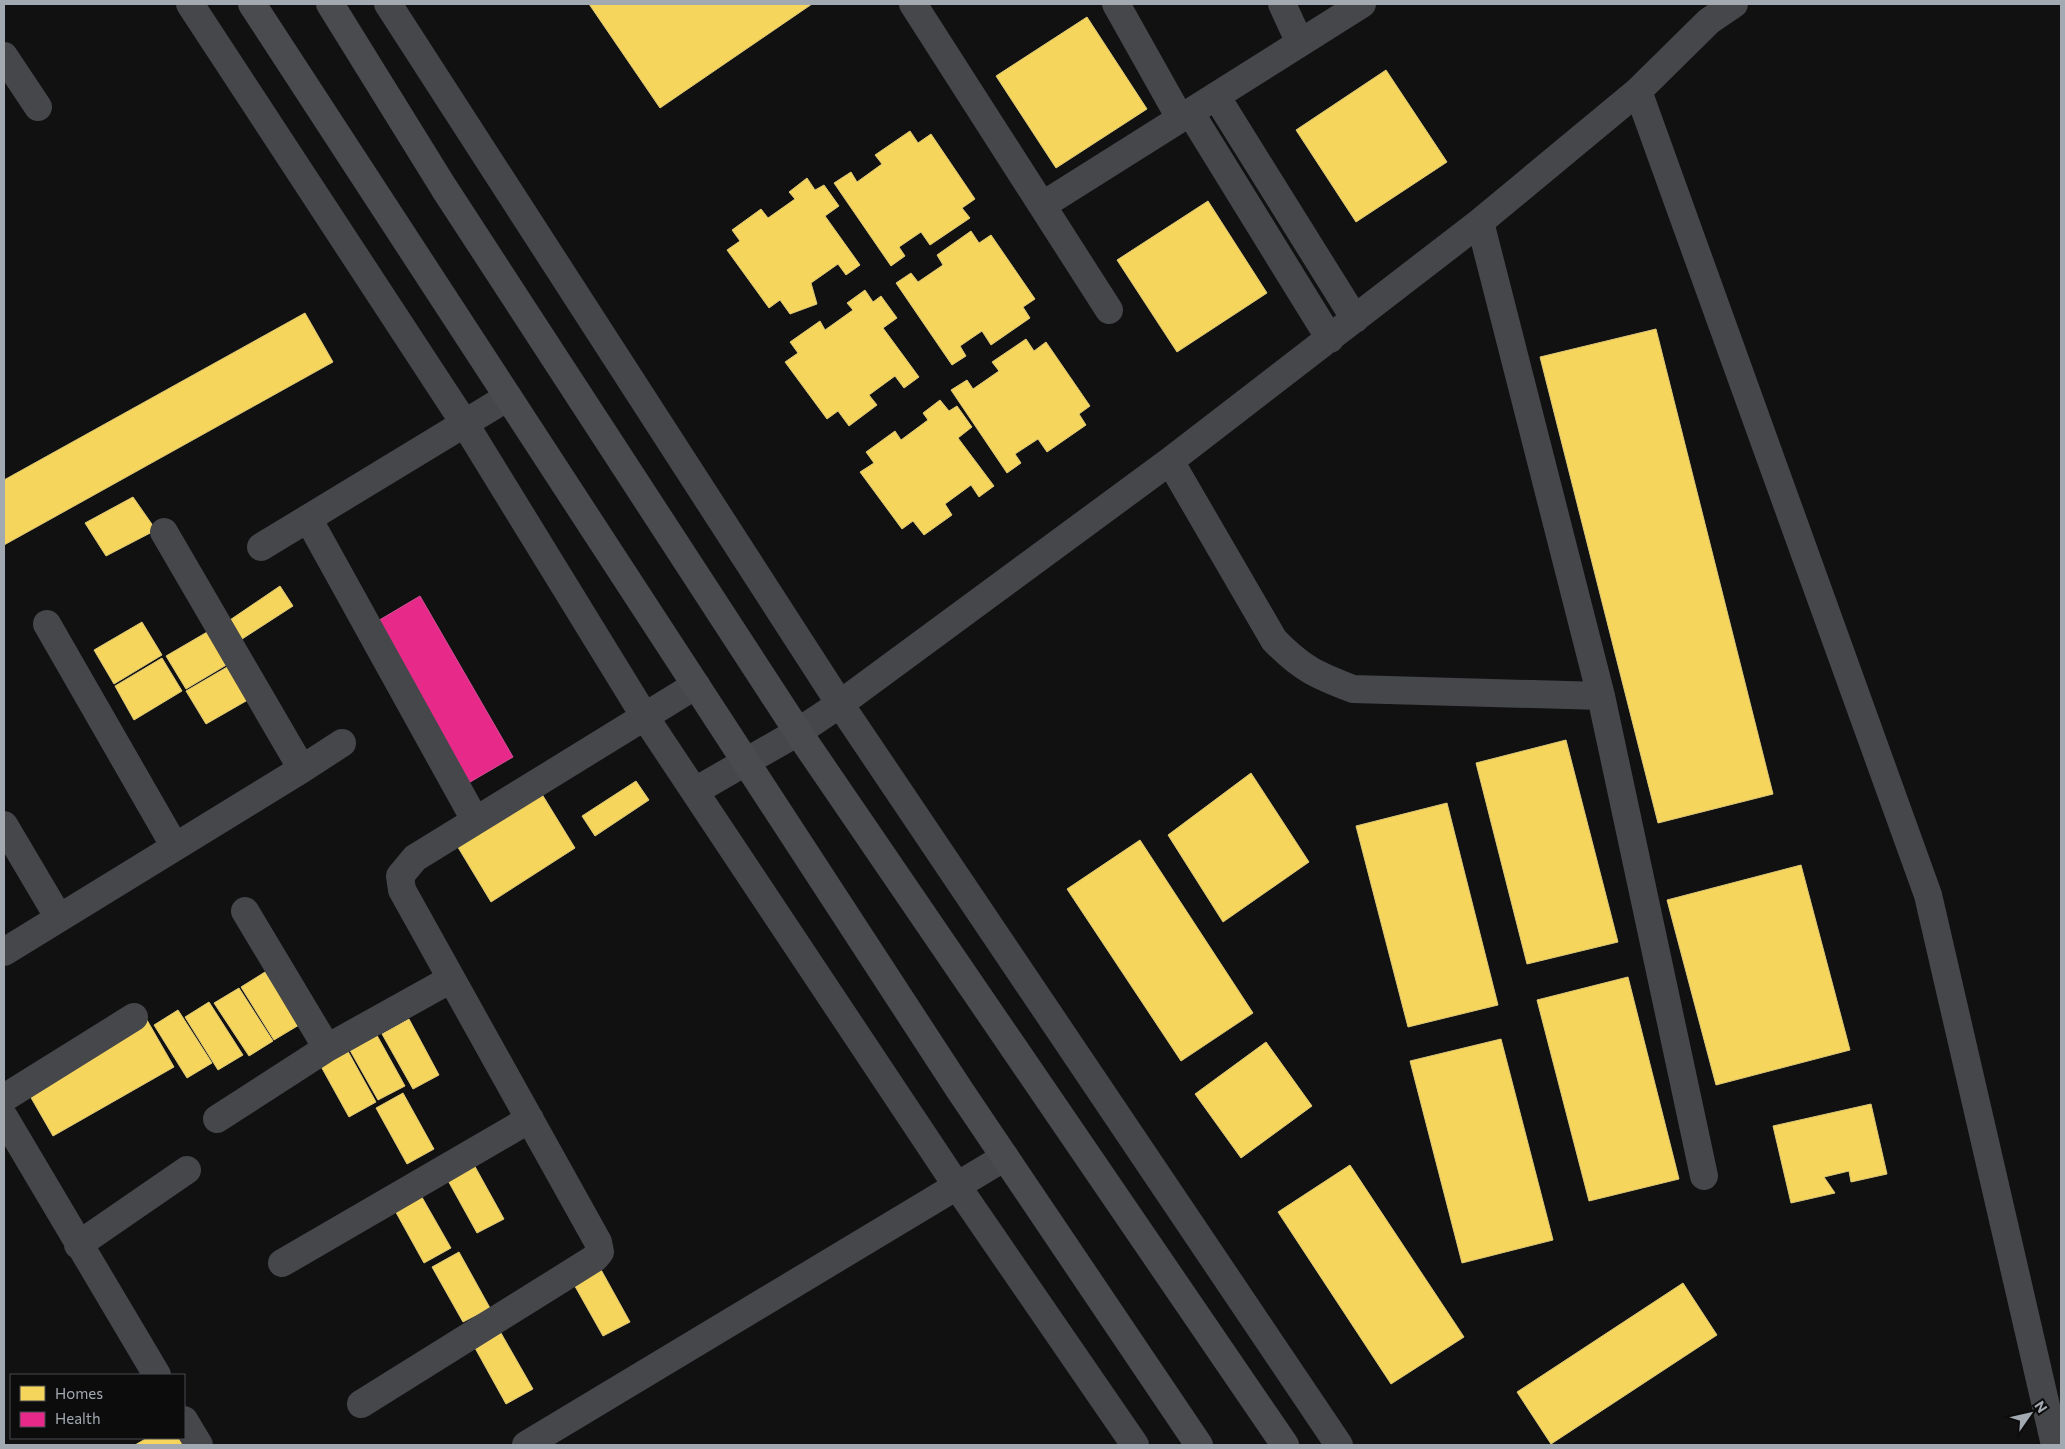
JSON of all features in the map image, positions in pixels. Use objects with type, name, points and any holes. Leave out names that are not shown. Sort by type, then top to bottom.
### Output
[{"type":"street","points":[[190,4],[465,424],[645,717],[956,1186],[1135,1445]]},
{"type":"street","points":[[252,4],[744,761],[1005,1157],[1199,1445]]},
{"type":"street","points":[[330,4],[444,188],[798,732],[1285,1445]]},
{"type":"street","points":[[388,4],[840,704],[1339,1445]]},
{"type":"street","points":[[913,4],[1044,205],[1109,310]]},
{"type":"street","points":[[1116,4],[1185,115],[1276,251],[1330,339]]},
{"type":"street","points":[[1282,4],[1300,43]]},
{"type":"street","points":[[1044,205],[1362,4]]},
{"type":"street","points":[[695,792],[744,761],[798,732],[840,704],[1330,339],[1480,222],[1638,91],[1709,21],[1734,4]]},
{"type":"street","points":[[4,56],[38,107]]},
{"type":"street","points":[[1638,91],[1928,896],[2055,1445]]},
{"type":"street","points":[[1216,96],[1355,319]]},
{"type":"street","points":[[1480,222],[1601,696],[1704,1176]]},
{"type":"street","points":[[261,547],[309,520],[508,397]]},
{"type":"street","points":[[1170,460],[1274,640],[1295,662],[1320,677],[1353,689],[1601,696]]},
{"type":"street","points":[[309,520],[475,820]]},
{"type":"street","points":[[164,532],[302,769]]},
{"type":"street","points":[[47,624],[175,847]]},
{"type":"street","points":[[361,1404],[595,1258],[600,1252],[598,1242],[402,890],[400,876],[415,858],[696,685]]},
{"type":"street","points":[[4,952],[342,743]]},
{"type":"street","points":[[4,825],[59,918]]},
{"type":"street","points":[[245,911],[327,1048]]},
{"type":"street","points":[[217,1119],[327,1048],[451,979]]},
{"type":"street","points":[[4,1098],[134,1017]]},
{"type":"street","points":[[4,1117],[78,1245],[156,1374]]},
{"type":"street","points":[[282,1263],[530,1119]]},
{"type":"street","points":[[526,1445],[1005,1157]]},
{"type":"street","points":[[78,1245],[187,1170]]},
{"type":"street","points":[[185,1422],[199,1445]]},
{"type":"building: Homes","points":[[589,4],[812,4],[660,108]]},
{"type":"building: Homes","points":[[1087,17],[1147,109],[1056,168],[996,76]]},
{"type":"building: Homes","points":[[1386,70],[1447,162],[1356,222],[1296,130]]},
{"type":"building: Homes","points":[[910,131],[918,143],[931,134],[975,199],[962,208],[970,218],[930,245],[921,232],[899,247],[905,256],[891,266],[834,183],[851,172],[857,182],[882,164],[875,155]]},
{"type":"building: Homes","points":[[807,178],[815,190],[824,185],[839,206],[825,216],[860,265],[846,275],[838,264],[811,283],[817,304],[790,314],[780,300],[769,308],[727,250],[740,241],[732,230],[761,209],[768,218],[795,199],[789,192]]},
{"type":"building: Homes","points":[[1208,201],[1267,293],[1177,352],[1117,260]]},
{"type":"building: Homes","points":[[971,231],[979,243],[991,235],[1035,299],[1023,307],[1030,318],[991,345],[982,331],[960,346],[966,356],[952,365],[896,283],[911,273],[918,282],[943,265],[937,255]]},
{"type":"building: Homes","points":[[865,290],[873,302],[881,296],[897,318],[883,328],[919,377],[904,388],[895,376],[869,395],[877,405],[849,426],[838,411],[827,419],[785,362],[798,353],[790,342],[820,321],[825,330],[853,310],[847,303]]},
{"type":"building: Homes","points":[[305,313],[333,362],[4,545],[4,480]]},
{"type":"building: Homes","points":[[1656,329],[1773,794],[1658,823],[1540,357]]},
{"type":"building: Homes","points":[[1026,339],[1034,351],[1046,342],[1090,406],[1079,414],[1086,425],[1047,452],[1038,439],[1015,454],[1021,463],[1007,473],[951,390],[967,380],[973,389],[999,371],[992,362]]},
{"type":"building: Homes","points":[[940,400],[949,411],[957,406],[972,427],[958,438],[994,486],[979,497],[971,485],[945,504],[952,515],[924,535],[913,521],[902,529],[860,472],[874,463],[866,452],[895,431],[901,440],[928,420],[923,413]]},
{"type":"building: Homes","points":[[133,497],[156,530],[106,556],[85,523]]},
{"type":"building: Homes","points":[[280,586],[293,606],[239,641],[227,622]]},
{"type":"building: Homes","points":[[142,622],[162,655],[114,684],[94,650]]},
{"type":"building: Homes","points":[[214,628],[233,661],[186,689],[166,656]]},
{"type":"building: Homes","points":[[162,658],[182,691],[134,720],[115,686]]},
{"type":"building: Homes","points":[[234,663],[253,697],[206,724],[186,691]]},
{"type":"building: Homes","points":[[1566,740],[1618,942],[1527,964],[1476,763]]},
{"type":"building: Homes","points":[[1251,773],[1309,862],[1223,922],[1168,835]]},
{"type":"building: Homes","points":[[636,781],[649,800],[595,836],[582,816]]},
{"type":"building: Homes","points":[[540,791],[575,848],[491,902],[456,844]]},
{"type":"building: Homes","points":[[1447,803],[1498,1005],[1408,1027],[1356,826]]},
{"type":"building: Homes","points":[[1140,840],[1253,1013],[1181,1061],[1067,889]]},
{"type":"building: Homes","points":[[1801,865],[1850,1050],[1716,1085],[1667,900]]},
{"type":"building: Homes","points":[[265,972],[299,1025],[274,1040],[241,987]]},
{"type":"building: Homes","points":[[1628,977],[1679,1179],[1589,1201],[1537,1000]]},
{"type":"building: Homes","points":[[239,988],[273,1041],[249,1056],[214,1003]]},
{"type":"building: Homes","points":[[209,1002],[243,1055],[218,1070],[185,1017]]},
{"type":"building: Homes","points":[[178,1010],[212,1063],[187,1078],[154,1025]]},
{"type":"building: Homes","points":[[409,1019],[439,1075],[413,1089],[382,1034]]},
{"type":"building: Homes","points":[[147,1020],[174,1067],[53,1136],[26,1089]]},
{"type":"building: Homes","points":[[374,1030],[405,1086],[378,1100],[347,1045]]},
{"type":"building: Homes","points":[[1501,1039],[1553,1240],[1462,1263],[1410,1061]]},
{"type":"building: Homes","points":[[1266,1042],[1312,1106],[1241,1158],[1195,1094]]},
{"type":"building: Homes","points":[[345,1046],[376,1102],[349,1117],[318,1061]]},
{"type":"building: Homes","points":[[403,1093],[434,1149],[407,1164],[376,1108]]},
{"type":"building: Homes","points":[[1871,1104],[1887,1174],[1851,1182],[1849,1171],[1824,1177],[1835,1193],[1791,1203],[1773,1126]]},
{"type":"building: Homes","points":[[473,1163],[504,1219],[477,1233],[446,1177]]},
{"type":"building: Homes","points":[[1350,1165],[1464,1337],[1391,1384],[1278,1212]]},
{"type":"building: Homes","points":[[419,1192],[451,1248],[424,1263],[393,1207]]},
{"type":"building: Homes","points":[[459,1252],[490,1308],[463,1322],[432,1267]]},
{"type":"building: Homes","points":[[599,1266],[630,1322],[603,1336],[572,1281]]},
{"type":"building: Homes","points":[[1683,1283],[1717,1335],[1551,1444],[1517,1392]]},
{"type":"building: Homes","points":[[501,1333],[533,1389],[506,1404],[475,1348]]},
{"type":"building: Homes","points":[[145,1439],[180,1439],[184,1445],[135,1445]]},
{"type":"building: Health","points":[[420,596],[513,757],[465,785],[371,625]]}]
